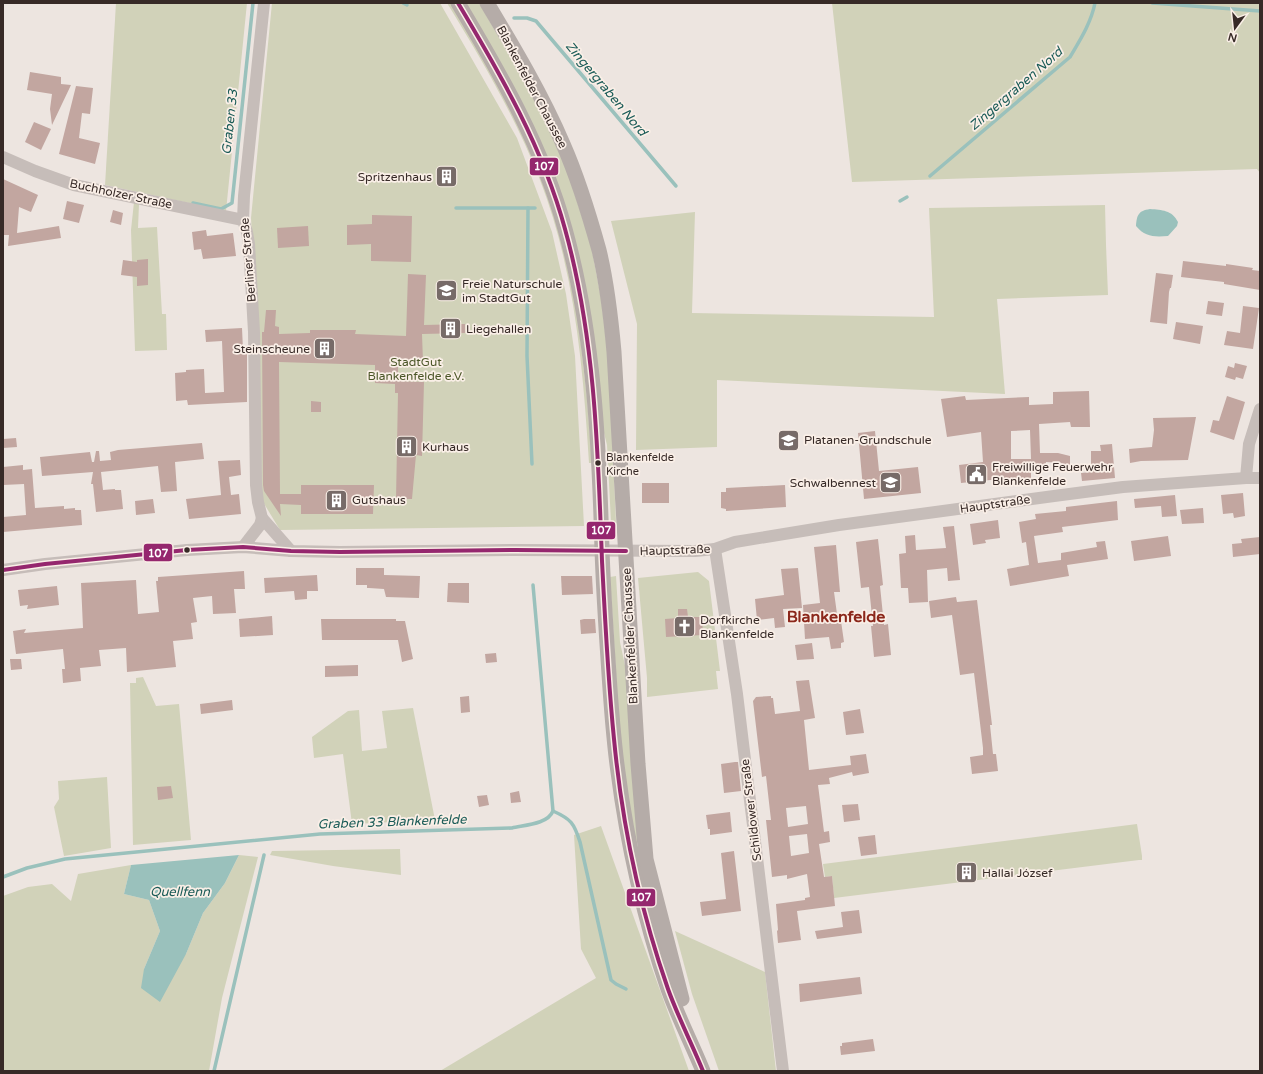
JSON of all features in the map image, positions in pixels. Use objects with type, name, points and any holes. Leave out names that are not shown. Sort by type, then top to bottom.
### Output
[{"type":"main road","name":"Blankenfelder Chaussee","points":[[458,3],[493,61],[531,135],[547,172],[565,227],[578,283],[589,356],[597,429],[610,690],[618,771],[625,818],[648,922],[666,981],[704,1071]]},
{"type":"main road","name":"Blankenfelder Chaussee","points":[[487,3],[539,95],[562,142],[582,194],[599,251],[609,304],[614,352],[638,764],[646,859],[675,975],[704,1071]]},
{"type":"street","name":"Berliner Straße","points":[[264,3],[244,196],[243,220],[249,244],[254,332],[256,485],[262,518],[291,551]]},
{"type":"street","name":"Buchholzer Straße","points":[[3,157],[35,171],[74,185],[243,220]]},
{"type":"street","points":[[1246,478],[1249,444],[1260,409]]},
{"type":"street","name":"Hauptstraße","points":[[3,570],[45,564],[189,550],[242,547],[291,551],[394,552],[522,550],[602,552],[695,551],[715,549],[735,542],[839,525],[1123,487],[1260,478]]},
{"type":"street","points":[[242,547],[260,525],[262,518]]},
{"type":"street","name":"Schildower Straße","points":[[715,549],[737,694],[783,1071]]},
{"type":"green space","points":[[116,3],[247,3],[226,211],[105,185]]},
{"type":"green space","name":"StadtGut Blankenfelde e.V.","points":[[272,3],[440,3],[517,138],[552,232],[566,294],[575,356],[584,526],[280,530],[260,497],[257,328],[251,218]]},
{"type":"green space","points":[[447,3],[451,3],[473,39],[527,140],[559,228],[578,318],[587,398],[592,463],[589,463],[584,391],[575,320],[562,249],[552,214],[531,157],[520,134],[473,46]]},
{"type":"green space","points":[[465,3],[479,3],[532,95],[548,126],[567,170],[591,245],[601,298],[609,364],[616,522],[611,522],[607,445],[602,425],[583,274]]},
{"type":"green space","points":[[832,3],[1260,3],[1260,173],[1257,169],[852,182]]},
{"type":"green space","points":[[134,202],[139,204],[138,228],[157,227],[162,314],[166,314],[167,350],[135,351],[131,230]]},
{"type":"green space","points":[[1105,205],[1108,295],[997,299],[1005,394],[717,380],[717,447],[636,450],[637,324],[611,221],[695,212],[692,313],[934,317],[929,208]]},
{"type":"green space","points":[[698,572],[709,581],[720,671],[716,671],[718,689],[647,697],[647,678],[638,578]]},
{"type":"green space","points":[[616,576],[620,642],[627,675],[637,828],[637,851],[621,754],[610,577]]},
{"type":"green space","points":[[143,677],[156,706],[179,704],[191,840],[133,845],[130,683],[136,683],[136,678]]},
{"type":"green space","points":[[413,708],[435,820],[352,824],[343,754],[314,758],[312,737],[348,711],[359,710],[362,751],[387,748],[382,711]]},
{"type":"green space","points":[[107,777],[111,848],[64,856],[54,807],[59,799],[58,781]]},
{"type":"green space","points":[[1137,824],[1142,860],[834,898],[832,876],[825,877],[823,864]]},
{"type":"green space","points":[[601,826],[689,1071],[440,1071],[596,978],[581,949],[574,835]]},
{"type":"green space","points":[[400,849],[401,875],[333,866],[270,855],[272,851]]},
{"type":"green space","points":[[239,855],[258,857],[222,998],[209,1071],[3,1071],[3,896],[28,887],[52,884],[71,901],[78,874],[131,865],[124,894],[149,900],[160,931],[144,969],[186,954],[203,913],[225,883]]},
{"type":"green space","points":[[675,931],[765,972],[776,1071],[719,1071],[692,994]]},
{"type":"water","points":[[1150,209],[1166,211],[1176,218],[1178,222],[1177,226],[1168,236],[1150,236],[1139,230],[1136,226],[1139,214]]},
{"type":"water","name":"Quellfenn","points":[[239,855],[225,883],[203,913],[186,954],[160,1002],[141,988],[144,969],[160,931],[149,900],[124,894],[131,865]]},
{"type":"building","points":[[30,72],[61,77],[61,84],[71,85],[52,125],[50,109],[52,94],[27,90]]},
{"type":"building","points":[[76,86],[93,88],[90,114],[82,113],[79,138],[100,143],[95,164],[59,154]]},
{"type":"building","points":[[34,122],[51,129],[41,150],[25,142]]},
{"type":"building","name":"Spritzenhaus","points":[[442,173],[452,173],[452,185],[442,185]]},
{"type":"building","points":[[3,179],[38,195],[31,212],[19,207],[17,233],[59,226],[61,238],[8,246],[9,235],[3,235]]},
{"type":"building","points":[[67,201],[84,205],[79,223],[63,219]]},
{"type":"building","points":[[113,210],[123,213],[121,225],[110,222]]},
{"type":"building","points":[[372,215],[412,216],[411,262],[371,261],[371,244],[347,245],[347,225],[372,224]]},
{"type":"building","points":[[308,226],[309,246],[278,248],[277,228]]},
{"type":"building","points":[[206,230],[207,236],[233,233],[236,256],[203,259],[201,249],[194,250],[192,232]]},
{"type":"building","points":[[148,259],[148,285],[137,286],[137,277],[121,275],[123,260],[137,262],[137,260]]},
{"type":"building","points":[[1183,261],[1226,266],[1226,264],[1253,268],[1252,270],[1260,271],[1260,290],[1224,284],[1224,282],[1181,277]]},
{"type":"building","points":[[1156,273],[1173,275],[1169,292],[1167,324],[1150,322]]},
{"type":"building","points":[[408,274],[426,275],[424,325],[465,324],[465,333],[422,334],[423,362],[398,363],[398,381],[424,382],[422,456],[416,455],[412,499],[396,499],[398,393],[395,393],[395,384],[375,383],[375,365],[279,362],[280,494],[301,494],[301,485],[374,485],[373,514],[301,514],[301,505],[280,504],[281,516],[264,491],[263,485],[262,332],[264,332],[266,310],[276,310],[275,326],[279,327],[279,334],[310,333],[310,330],[356,330],[355,334],[406,336]]},
{"type":"building","points":[[1208,301],[1224,303],[1222,316],[1206,314]]},
{"type":"building","points":[[1243,306],[1259,308],[1253,349],[1224,345],[1227,331],[1240,333]]},
{"type":"building","points":[[1176,322],[1203,326],[1200,344],[1173,339]]},
{"type":"building","points":[[242,328],[243,350],[247,350],[247,402],[188,405],[187,400],[176,401],[175,373],[186,372],[186,370],[204,369],[205,393],[224,392],[222,341],[206,342],[205,330]]},
{"type":"building","points":[[1235,363],[1247,366],[1243,379],[1236,377],[1235,380],[1225,377],[1228,366],[1234,368]]},
{"type":"building","points":[[1089,391],[1090,427],[1071,427],[1070,422],[1039,424],[1040,453],[1058,453],[1070,456],[1070,469],[1061,463],[1046,462],[1045,470],[1031,469],[1031,480],[1010,480],[1010,478],[961,483],[959,465],[983,462],[981,432],[947,437],[941,399],[965,396],[966,400],[1029,397],[1029,405],[1053,404],[1053,392]],"holes":[[[1030,430],[1031,459],[1011,459],[1011,431]]]},
{"type":"building","points":[[1227,396],[1245,402],[1234,440],[1210,432],[1213,420],[1219,421]]},
{"type":"building","points":[[311,401],[321,402],[321,412],[311,412]]},
{"type":"building","points":[[1196,417],[1188,460],[1141,461],[1130,463],[1129,449],[1152,447],[1154,430],[1153,418]]},
{"type":"building","name":"Schwalbennest","points":[[875,431],[879,471],[918,467],[921,493],[864,499],[858,433]]},
{"type":"building","points":[[16,438],[17,447],[3,448],[3,439]]},
{"type":"building","points":[[202,443],[204,459],[175,462],[177,491],[161,492],[158,466],[101,472],[103,490],[121,490],[123,509],[96,512],[93,484],[91,484],[93,472],[42,476],[40,457],[90,452],[92,462],[94,462],[96,451],[99,451],[100,461],[111,460],[110,452],[118,450]]},
{"type":"building","points":[[1112,444],[1115,478],[1082,481],[1081,473],[1091,472],[1091,451],[1101,451],[1100,445]]},
{"type":"building","points":[[240,460],[241,475],[229,477],[231,495],[239,494],[241,514],[189,519],[186,499],[221,495],[218,461]]},
{"type":"building","points":[[23,465],[23,470],[32,469],[35,508],[64,506],[64,509],[75,508],[75,510],[81,510],[82,525],[3,532],[3,517],[26,515],[24,484],[3,485],[3,467]]},
{"type":"building","points":[[642,483],[669,483],[669,503],[642,503]]},
{"type":"building","points":[[785,485],[786,507],[726,511],[726,509],[721,508],[721,492],[726,492],[726,488]]},
{"type":"building","points":[[1243,493],[1245,516],[1234,518],[1233,513],[1223,514],[1221,495]]},
{"type":"building","points":[[1175,495],[1177,516],[1162,517],[1161,506],[1135,508],[1134,499]]},
{"type":"building","points":[[153,499],[155,513],[136,515],[135,501]]},
{"type":"building","points":[[1117,501],[1118,520],[1062,527],[1063,532],[1034,536],[1038,563],[1061,560],[1061,553],[1097,547],[1096,542],[1105,541],[1108,559],[1067,565],[1069,576],[1010,586],[1007,569],[1029,565],[1026,542],[1022,543],[1019,522],[1036,519],[1035,514],[1066,511],[1066,507]]},
{"type":"building","points":[[1203,508],[1204,523],[1182,524],[1180,510]]},
{"type":"building","points":[[998,520],[1000,538],[985,540],[986,543],[973,545],[970,524]]},
{"type":"building","points":[[954,526],[960,580],[948,581],[947,568],[927,570],[928,602],[909,603],[908,588],[901,588],[899,554],[906,553],[905,536],[915,535],[916,550],[946,548],[943,527]]},
{"type":"building","points":[[1168,536],[1171,556],[1134,561],[1131,541]]},
{"type":"building","points":[[1260,537],[1260,554],[1233,557],[1232,544],[1242,543],[1241,539]]},
{"type":"building","points":[[878,539],[883,585],[880,586],[884,625],[888,624],[891,655],[874,657],[871,626],[873,626],[869,587],[861,588],[856,542]]},
{"type":"building","points":[[836,545],[840,592],[834,592],[837,614],[840,614],[844,642],[841,643],[841,648],[831,649],[829,637],[805,639],[803,605],[820,603],[814,547]]},
{"type":"building","points":[[356,568],[384,568],[384,575],[420,576],[419,598],[386,597],[384,589],[367,588],[367,585],[356,585]]},
{"type":"building","points":[[798,568],[802,608],[783,609],[785,627],[775,628],[774,618],[757,620],[755,599],[784,595],[781,569]]},
{"type":"building","points":[[244,571],[245,589],[234,589],[236,613],[213,614],[212,596],[193,598],[197,622],[191,623],[193,639],[173,641],[176,667],[127,672],[126,648],[99,650],[101,666],[80,668],[81,681],[63,683],[62,669],[65,669],[63,649],[16,654],[13,631],[26,629],[24,633],[83,628],[81,583],[136,580],[138,614],[159,612],[156,581],[158,581],[158,577]]},
{"type":"building","points":[[317,575],[318,591],[307,591],[307,599],[295,600],[294,591],[265,593],[264,578]]},
{"type":"building","points":[[561,576],[592,576],[593,594],[562,595]]},
{"type":"building","points":[[448,583],[469,583],[469,603],[447,602]]},
{"type":"building","points":[[57,586],[59,605],[27,609],[28,605],[20,606],[18,590]]},
{"type":"building","points":[[956,597],[957,602],[977,600],[992,725],[990,725],[993,754],[996,754],[998,771],[972,774],[970,757],[983,755],[974,673],[960,675],[952,615],[931,618],[929,601]]},
{"type":"building","name":"Dorfkirche Blankenfelde","points":[[678,609],[687,609],[688,617],[702,617],[703,635],[666,637],[665,619],[678,618]]},
{"type":"building","points":[[272,616],[273,635],[240,637],[239,619]]},
{"type":"building","points":[[321,619],[396,619],[396,621],[405,621],[413,659],[402,662],[398,640],[322,640]]},
{"type":"building","points":[[595,619],[596,633],[581,634],[580,620]]},
{"type":"building","points":[[812,643],[814,659],[797,660],[795,645]]},
{"type":"building","points":[[496,653],[497,662],[486,663],[485,654]]},
{"type":"building","points":[[10,659],[21,659],[22,669],[11,670]]},
{"type":"building","points":[[358,665],[358,676],[325,677],[325,666]]},
{"type":"building","points":[[809,680],[815,718],[804,720],[809,770],[851,765],[850,756],[866,754],[869,773],[853,776],[852,772],[829,778],[830,784],[818,785],[824,832],[829,831],[830,842],[819,844],[824,877],[832,876],[835,906],[797,911],[801,940],[778,943],[776,904],[805,900],[805,898],[810,897],[807,874],[787,879],[787,875],[772,877],[766,820],[771,820],[766,776],[762,777],[753,701],[756,697],[771,696],[771,698],[773,698],[775,714],[800,711],[796,681]],"holes":[[[806,806],[808,824],[788,827],[786,808]],[[807,834],[809,853],[791,856],[789,836]]]},
{"type":"building","points":[[469,696],[470,712],[461,713],[460,697]]},
{"type":"building","points":[[232,700],[233,710],[201,714],[200,704]]},
{"type":"building","points":[[860,709],[864,733],[846,735],[843,712]]},
{"type":"building","points":[[738,762],[741,791],[724,793],[721,764]]},
{"type":"building","points":[[171,786],[173,798],[158,800],[157,787]]},
{"type":"building","points":[[519,791],[521,802],[511,803],[510,793]]},
{"type":"building","points":[[487,795],[489,805],[479,807],[477,796]]},
{"type":"building","points":[[858,804],[860,820],[844,822],[842,805]]},
{"type":"building","points":[[730,812],[732,832],[710,835],[706,815]]},
{"type":"building","points":[[875,835],[877,854],[861,856],[858,837]]},
{"type":"building","points":[[734,851],[741,911],[702,916],[700,902],[726,899],[721,853]]},
{"type":"building","points":[[859,910],[862,933],[817,939],[815,931],[843,927],[841,912]]},
{"type":"building","points":[[860,977],[862,994],[800,1002],[799,984]]},
{"type":"building","points":[[873,1039],[875,1051],[841,1055],[840,1046],[842,1046],[842,1043]]},
{"type":"waterway","name":"Graben 33","points":[[193,203],[221,209],[232,203],[253,3]]},
{"type":"waterway","name":"Zingergraben Nord","points":[[403,3],[407,5]]},
{"type":"waterway","name":"Zingergraben Nord","points":[[930,176],[1070,57],[1088,24],[1095,3]]},
{"type":"waterway","points":[[1152,3],[1260,11]]},
{"type":"waterway","name":"Zingergraben Nord","points":[[514,18],[527,18],[536,21],[676,186]]},
{"type":"waterway","name":"Zingergraben Nord","points":[[900,201],[907,197]]},
{"type":"waterway","points":[[456,208],[528,208]]},
{"type":"waterway","name":"Graben 33 Blankenfelde","points":[[532,464],[527,356],[528,208],[535,208]]},
{"type":"waterway","name":"Graben 33 Blankenfelde","points":[[3,877],[27,868],[65,859],[320,834],[512,828],[536,823],[546,819],[553,811],[533,585]]},
{"type":"waterway","points":[[553,811],[568,819],[576,830],[611,980],[626,989]]},
{"type":"waterway","points":[[214,1071],[264,855]]},
{"type":"transit line","name":"107","points":[[458,3],[490,57],[533,141],[556,199],[575,270],[589,352],[593,394],[599,477],[608,672],[617,771],[627,834],[641,897],[658,959],[672,999],[703,1071]]},
{"type":"transit line","name":"107","points":[[3,570],[45,564],[187,550],[243,547],[291,551],[340,552],[516,550],[626,551]]},
{"type":"place","name":"Spritzenhaus","points":[[447,177]]},
{"type":"place","name":"Freie Naturschule im StadtGut","points":[[446,291]]},
{"type":"place","name":"Liegehallen","points":[[451,329]]},
{"type":"place","name":"Steinscheune","points":[[325,349]]},
{"type":"place","name":"Platanen-Grundschule","points":[[788,440]]},
{"type":"place","name":"Kurhaus","points":[[406,447]]},
{"type":"place","name":"Blankenfelde Kirche","points":[[598,463]]},
{"type":"place","name":"Freiwillige Feuerwehr Blankenfelde","points":[[976,474]]},
{"type":"place","name":"Schwalbennest","points":[[891,483]]},
{"type":"place","name":"Gutshaus","points":[[336,500]]},
{"type":"place","name":"Dorfkirche Blankenfelde","points":[[684,627]]},
{"type":"place","name":"Hallai József","points":[[967,873]]},
{"type":"district","name":"Blankenfelde","points":[[836,617]]}]
